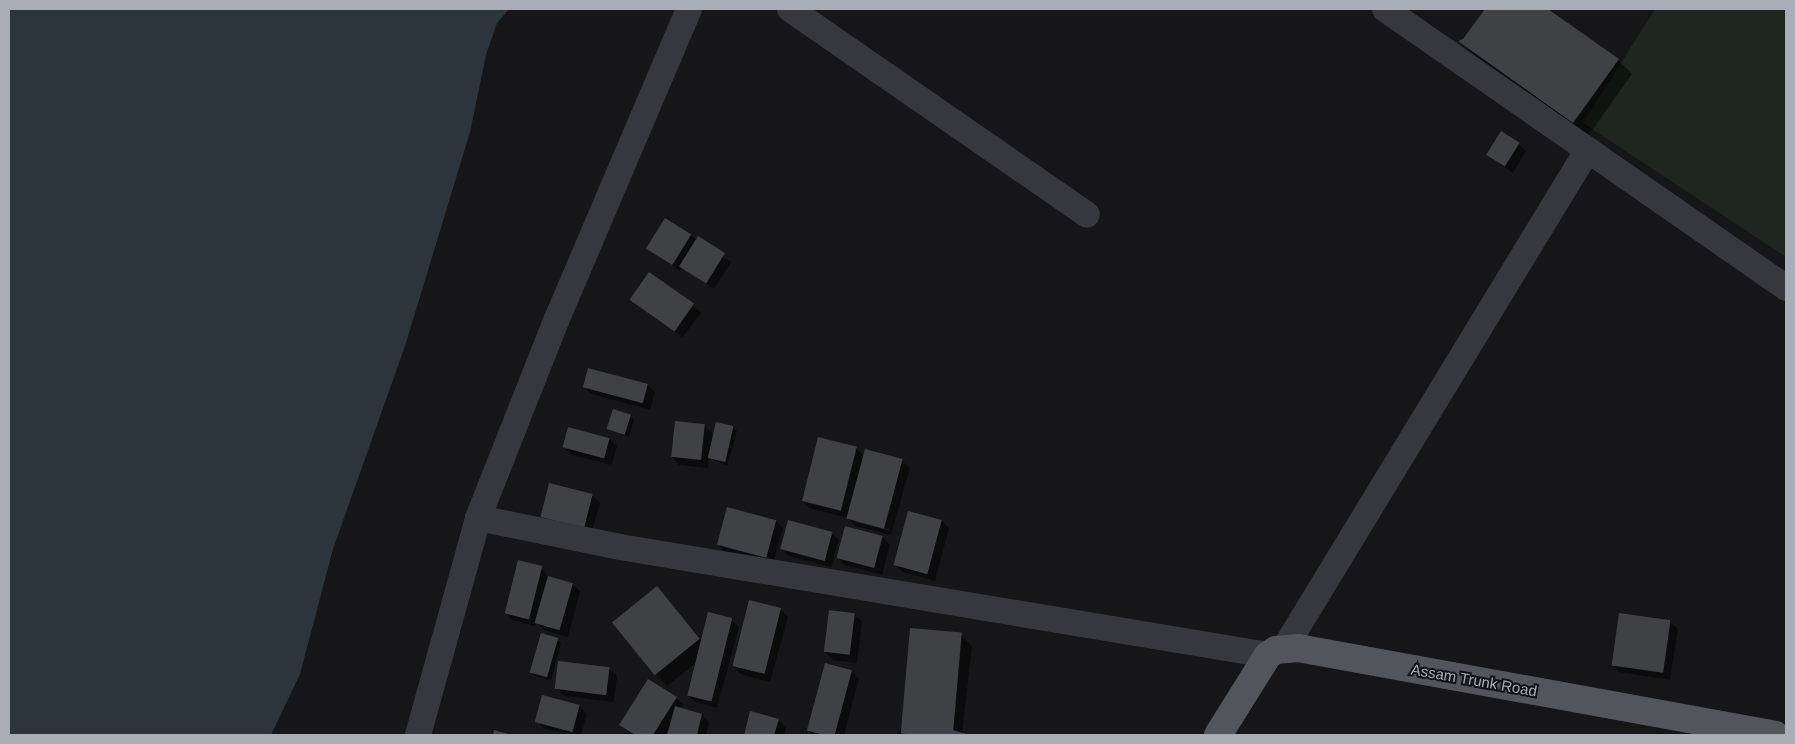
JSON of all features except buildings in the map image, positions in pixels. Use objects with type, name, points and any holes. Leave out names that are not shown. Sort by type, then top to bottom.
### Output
[{"type":"main road","name":"Assam Trunk Road","points":[[1276,652],[1298,648],[1775,735]]},
{"type":"main road","points":[[1218,735],[1276,652]]},
{"type":"street","points":[[418,735],[478,518],[556,321],[689,9]]},
{"type":"street","points":[[790,9],[1087,215]]},
{"type":"street","points":[[1385,9],[1786,288]]},
{"type":"street","points":[[478,518],[620,547],[1276,652],[1587,151]]},
{"type":"shaded area","points":[[9,9],[509,9],[497,23],[486,55],[470,132],[405,346],[333,549],[300,674],[271,735],[9,735]]},
{"type":"shaded area","points":[[1655,9],[1786,9],[1786,257],[1583,123]]}]
